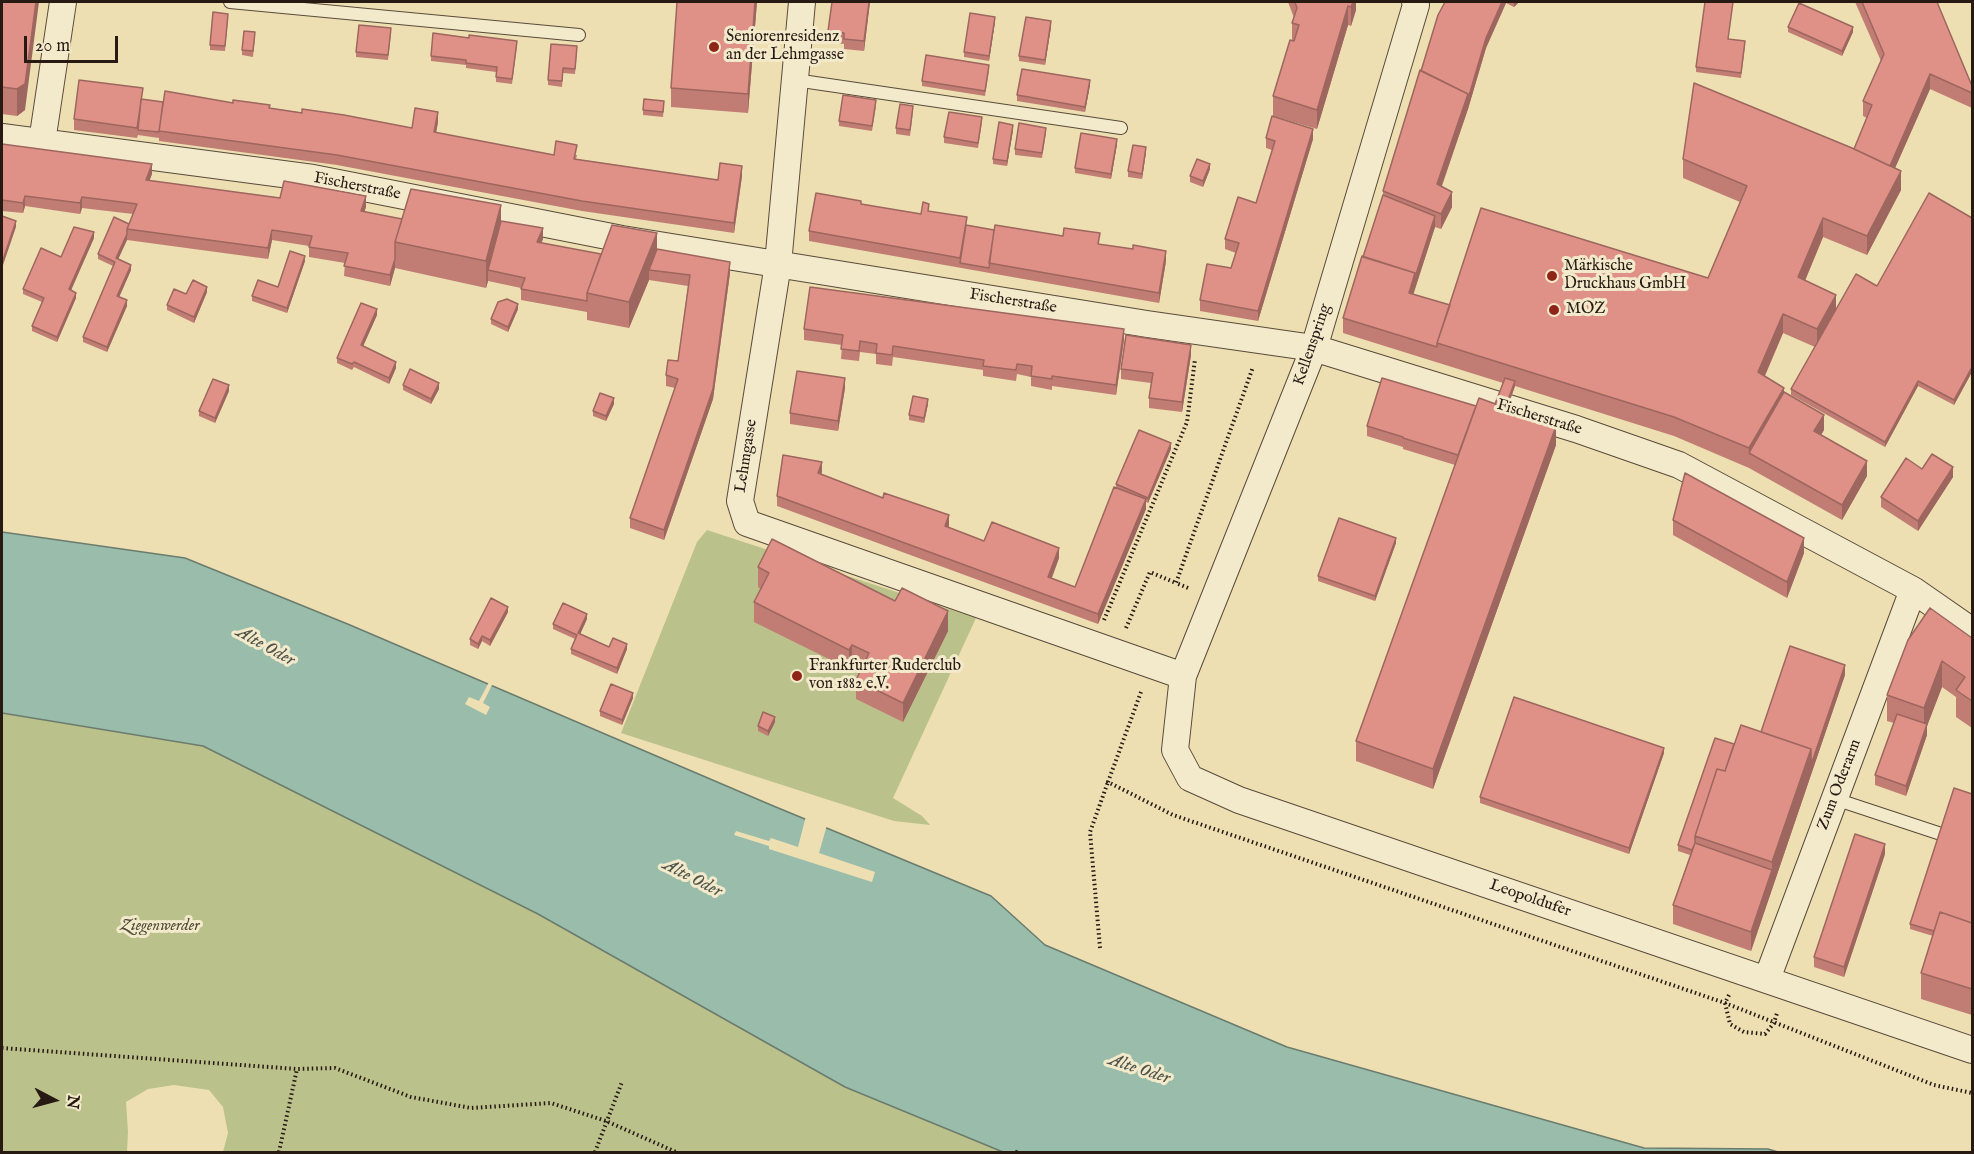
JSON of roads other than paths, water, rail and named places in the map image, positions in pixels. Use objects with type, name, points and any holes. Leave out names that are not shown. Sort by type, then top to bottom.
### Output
[{"type":"street","points":[[42,142],[63,2]]},
{"type":"street","name":"Lehmgasse","points":[[802,2],[778,264],[740,501],[747,523],[1183,676]]},
{"type":"street","name":"Kellenspring","points":[[1183,676],[1314,348],[1416,3]]},
{"type":"street","name":"Fischerstraße","points":[[2,137],[313,178],[622,238],[1199,332],[1314,348],[1576,429],[1679,465],[1913,590],[1972,632]]},
{"type":"street","name":"Zum Oderarm","points":[[1777,983],[1835,799],[1913,590]]},
{"type":"street","name":"Leopoldufer","points":[[1183,676],[1175,750],[1190,778],[1239,800],[1972,1050]]},
{"type":"lane","points":[[230,2],[579,35]]},
{"type":"lane","points":[[795,80],[1121,128]]},
{"type":"lane","points":[[1835,799],[1941,834]]},
{"type":"water","name":"Alte Oder","points":[[2,532],[185,558],[350,625],[771,805],[991,896],[1045,945],[1287,1047],[1644,1148],[1768,1149],[1778,1152],[1003,1152],[845,1087],[538,914],[203,746],[2,713]]},
{"type":"place","name":"Seniorenresidenz an der Lehmgasse","points":[[714,47]]},
{"type":"place","name":"Märkische Druckhaus GmbH","points":[[1552,276]]},
{"type":"place","name":"MOZ","points":[[1554,310]]},
{"type":"place","name":"Frankfurter Ruderclub von 1882 e.V.","points":[[797,676]]},
{"type":"park label","name":"Ziegenwerder","points":[[160,927]]}]
